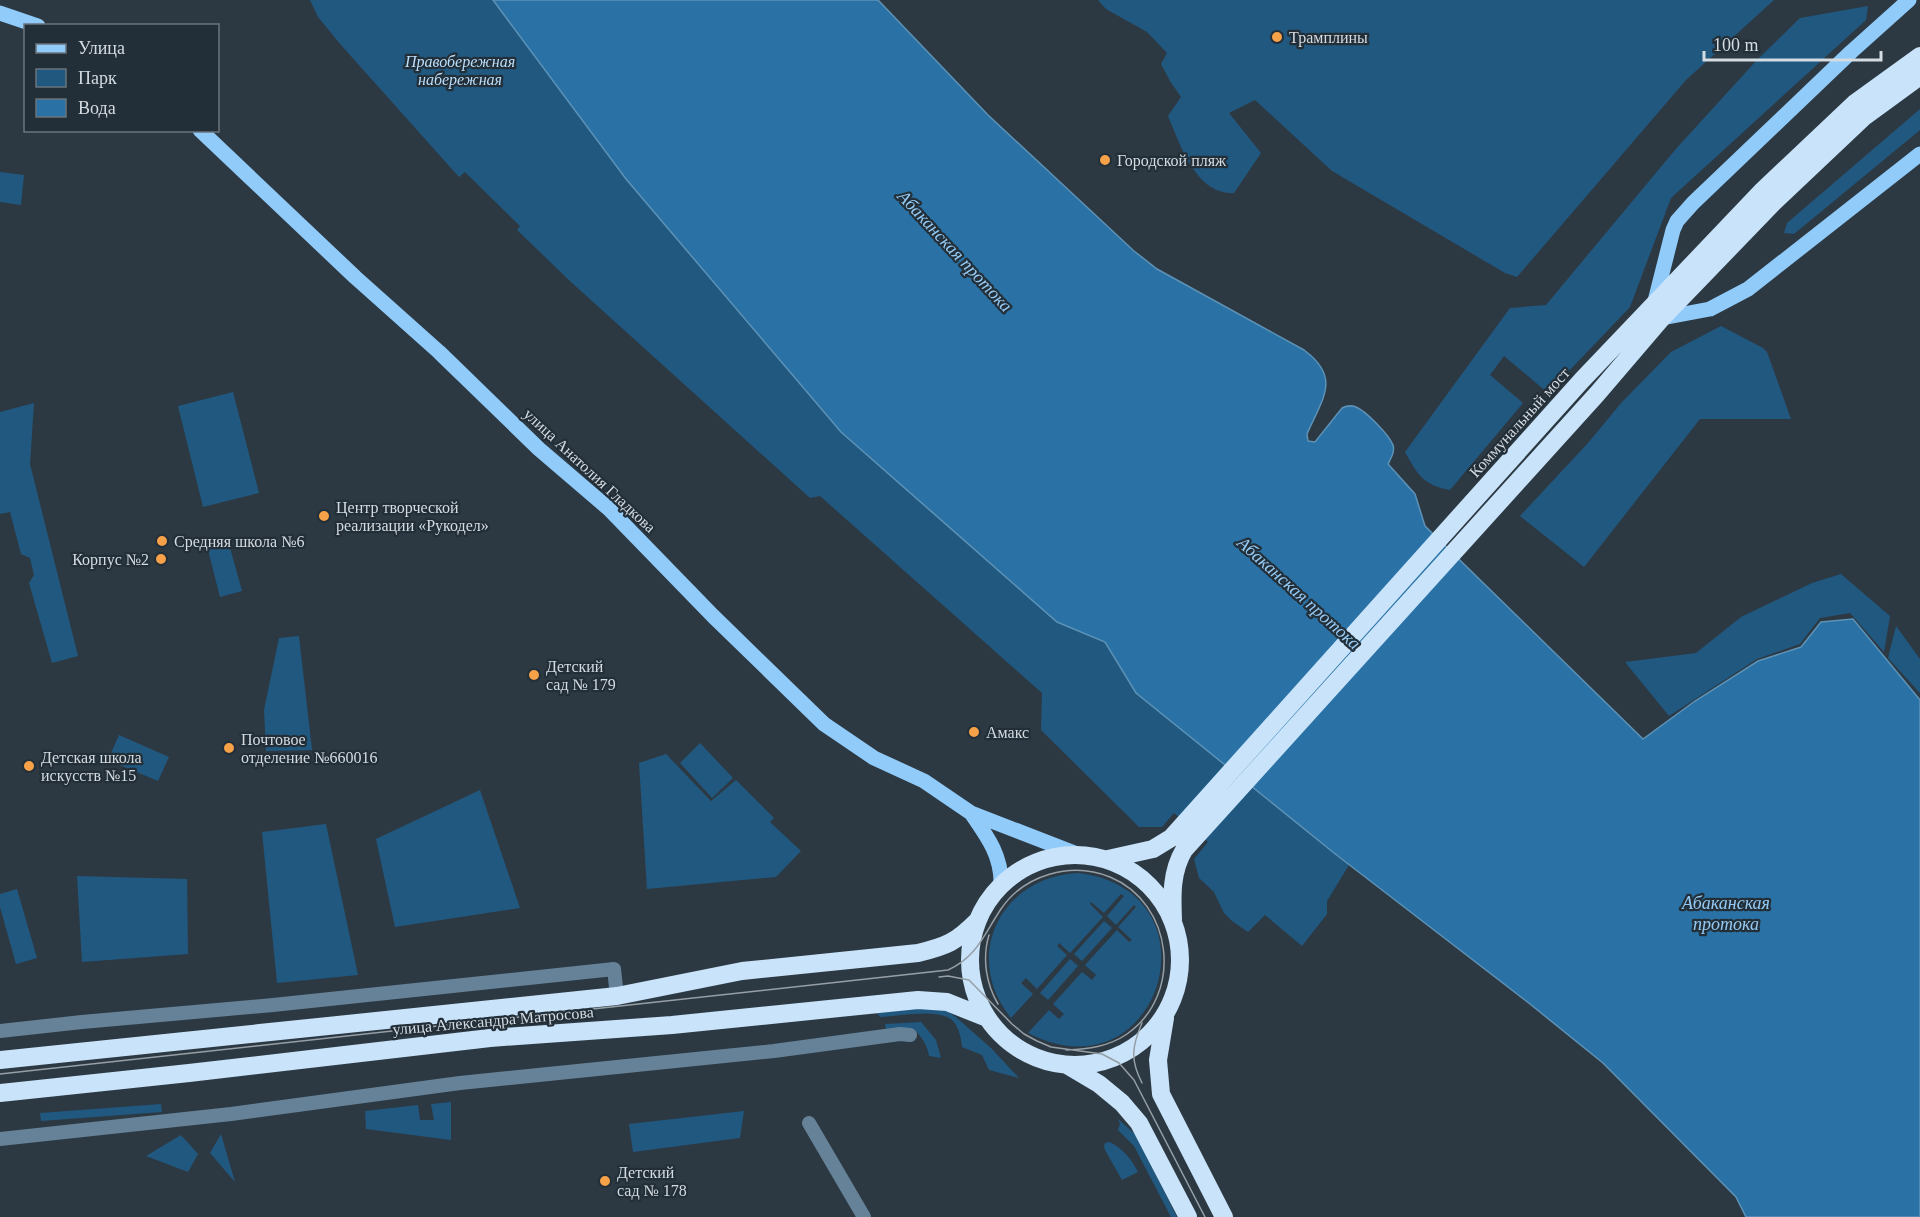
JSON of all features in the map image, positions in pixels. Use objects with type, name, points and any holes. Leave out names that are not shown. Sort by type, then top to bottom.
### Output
[{"type":"highway","name":"Коммунальный мост","points":[[1178,844],[1597,394],[1658,312],[1763,190],[1855,103],[1920,57]]},
{"type":"highway","name":"Коммунальный мост","points":[[1178,844],[1582,380],[1658,312],[1864,117],[1920,76]]},
{"type":"highway","points":[[1108,859],[1178,844],[1172,895],[1173,920]]},
{"type":"highway","points":[[1077,854],[1108,859],[1125,867],[1154,889],[1173,920],[1178,938],[1181,966],[1173,1000],[1166,1014],[1148,1037],[1124,1054],[1096,1064],[1067,1065],[1048,1062],[1012,1045],[987,1018],[973,988],[970,971],[972,937],[984,906],[1001,885],[1017,872],[1046,858],[1077,854]]},
{"type":"highway","name":"улица Александра Матросова","points":[[0,1060],[617,996],[742,972],[918,953],[939,948],[957,940],[977,921]]},
{"type":"highway","name":"улица Александра Матросова","points":[[0,1093],[490,1038],[684,1024],[918,1000],[947,1002],[987,1018]]},
{"type":"highway","points":[[1166,1014],[1158,1060],[1161,1094],[1224,1217]]},
{"type":"highway","points":[[1067,1065],[1107,1090],[1139,1123],[1188,1217]]},
{"type":"main road","points":[[1909,0],[1851,52],[1701,195],[1677,221],[1672,230],[1658,312],[1710,309],[1748,289],[1920,154]]},
{"type":"main road","points":[[0,13],[32,24]]},
{"type":"main road","name":"улица Анатолия Гладкова","points":[[203,132],[355,277],[439,352],[538,449],[615,514],[713,616],[824,724],[874,758],[924,781],[971,813]]},
{"type":"main road","points":[[971,813],[1077,854]]},
{"type":"main road","points":[[971,813],[997,854],[1001,885]]},
{"type":"street","points":[[0,1031],[614,969],[617,996]]},
{"type":"street","points":[[0,1139],[231,1114],[460,1083],[774,1051],[900,1034],[910,1035]]},
{"type":"street","points":[[809,1122],[864,1217]]},
{"type":"green space","name":"Правобережная набережная","points":[[310,0],[493,0],[626,179],[841,432],[1057,622],[1105,642],[1136,693],[1349,865],[1327,901],[1327,914],[1302,946],[1265,915],[1248,932],[1232,921],[1224,913],[1214,892],[1199,878],[1194,859],[1208,842],[1174,813],[1162,827],[1139,827],[1041,730],[1042,693],[820,496],[810,498],[571,282],[517,230],[520,226],[465,172],[459,177],[341,45],[318,17]]},
{"type":"green space","points":[[1098,0],[1774,0],[1686,80],[1517,277],[1505,273],[1332,171],[1255,100],[1229,113],[1261,153],[1234,193],[1209,186],[1191,166],[1168,116],[1181,97],[1161,64],[1167,53],[1147,32],[1106,9]]},
{"type":"green space","points":[[1868,6],[1866,20],[1671,198],[1630,307],[1548,393],[1504,356],[1490,375],[1523,403],[1450,490],[1433,485],[1422,478],[1405,452],[1510,308],[1546,305],[1675,150],[1756,61],[1800,18]]},
{"type":"green space","points":[[1920,109],[1920,130],[1794,234],[1784,233],[1787,223]]},
{"type":"green space","points":[[0,172],[24,175],[21,205],[0,202]]},
{"type":"green space","points":[[1721,326],[1767,352],[1791,419],[1700,419],[1584,567],[1520,516],[1588,443],[1622,402],[1671,352]]},
{"type":"green space","points":[[233,392],[259,493],[203,507],[178,406]]},
{"type":"green space","points":[[34,403],[30,464],[78,656],[52,663],[29,583],[34,575],[30,558],[21,554],[10,512],[0,514],[0,412]]},
{"type":"green space","points":[[229,544],[242,591],[220,597],[208,550]]},
{"type":"green space","points":[[1841,574],[1890,616],[1884,652],[1850,613],[1820,618],[1800,644],[1757,659],[1669,716],[1625,662],[1696,653],[1741,617],[1812,583]]},
{"type":"green space","points":[[1896,626],[1920,659],[1920,693],[1888,658]]},
{"type":"green space","points":[[299,636],[312,750],[266,751],[264,710],[279,638]]},
{"type":"green space","points":[[119,735],[169,757],[158,781],[108,760]]},
{"type":"green space","points":[[700,743],[733,778],[712,798],[680,763]]},
{"type":"green space","points":[[666,754],[711,801],[736,780],[774,818],[770,822],[801,851],[776,877],[647,889],[639,763]]},
{"type":"green space","points":[[480,790],[520,908],[395,927],[376,839]]},
{"type":"green space","points":[[326,824],[358,975],[277,983],[262,832]]},
{"type":"green space","points":[[1079,873],[1124,888],[1150,915],[1161,949],[1157,985],[1140,1017],[1112,1039],[1074,1046],[1028,1033],[1049,1010],[1059,1019],[1064,1014],[1053,1004],[1082,972],[1092,980],[1096,975],[1085,965],[1117,930],[1129,942],[1132,940],[1118,927],[1136,907],[1134,905],[1116,925],[1107,916],[1124,896],[1121,894],[1104,913],[1091,902],[1090,904],[1103,917],[1070,953],[1059,943],[1057,946],[1067,955],[1037,989],[1026,978],[1021,983],[1033,994],[1011,1018],[996,994],[990,970],[990,946],[997,923],[1010,904],[1028,888],[1052,878]]},
{"type":"green space","points":[[77,876],[187,879],[188,954],[82,962]]},
{"type":"green space","points":[[17,889],[37,958],[16,964],[0,907],[0,894]]},
{"type":"green space","points":[[1104,921],[1112,928],[1082,961],[1074,954]]},
{"type":"green space","points":[[1070,959],[1078,966],[1048,1000],[1040,993]]},
{"type":"green space","points":[[943,1008],[957,1018],[991,1048],[1019,1078],[989,1070],[982,1055],[962,1047],[956,1026],[946,1016],[907,1014],[880,1017],[877,1013]]},
{"type":"green space","points":[[921,1022],[936,1040],[941,1058],[929,1056],[924,1041],[914,1029],[886,1029],[885,1024]]},
{"type":"green space","points":[[451,1102],[451,1140],[366,1129],[365,1111],[418,1105],[420,1120],[434,1120],[431,1104]]},
{"type":"green space","points":[[161,1104],[162,1112],[41,1121],[40,1113]]},
{"type":"green space","points":[[744,1111],[740,1138],[633,1152],[629,1124]]},
{"type":"green space","points":[[1118,1119],[1136,1135],[1177,1217],[1171,1217],[1134,1146],[1118,1130],[1120,1124]]},
{"type":"green space","points":[[221,1134],[235,1182],[210,1153]]},
{"type":"green space","points":[[181,1135],[198,1154],[188,1172],[146,1156]]},
{"type":"green space","points":[[1110,1142],[1126,1154],[1138,1172],[1122,1180],[1105,1150],[1105,1143]]},
{"type":"water","name":"Абаканская протока","points":[[493,0],[878,0],[988,115],[1134,251],[1157,269],[1304,350],[1316,360],[1326,380],[1323,399],[1307,434],[1308,441],[1315,442],[1344,407],[1356,407],[1371,418],[1393,445],[1393,453],[1388,464],[1415,494],[1425,526],[1643,739],[1695,701],[1758,661],[1801,647],[1821,622],[1853,619],[1920,700],[1920,1217],[1746,1217],[1736,1197],[1603,1063],[1334,853],[1136,693],[1105,642],[1057,622],[841,432],[626,179]]},
{"type":"tram line","points":[[0,1074],[948,970],[973,952],[1001,909],[1022,887],[1050,874],[1080,870],[1110,877],[1131,890],[1147,907],[1158,928],[1164,950],[1163,974],[1157,996],[1145,1017],[1127,1034],[1113,1042],[1098,1046],[1066,1050]]},
{"type":"tram line","points":[[989,935],[986,971],[998,1004]]},
{"type":"tram line","points":[[939,977],[948,976],[969,980],[1012,1024],[1037,1041],[1051,1047],[1102,1054],[1119,1063],[1134,1080],[1205,1217]]},
{"type":"tram line","points":[[1142,1023],[1134,1046],[1134,1060],[1142,1083]]},
{"type":"place","name":"Трамплины","points":[[1277,37]]},
{"type":"place","name":"Городской пляж","points":[[1105,160]]},
{"type":"place","name":"Центр творческой реализации «Рукодел»","points":[[324,516]]},
{"type":"place","name":"Средняя школа №6","points":[[162,541]]},
{"type":"place","name":"Корпус №2","points":[[161,559]]},
{"type":"place","name":"Детский сад № 179","points":[[534,675]]},
{"type":"place","name":"Амакс","points":[[974,732]]},
{"type":"place","name":"Почтовое отделение №660016","points":[[229,748]]},
{"type":"place","name":"Детская школа искусств №15","points":[[29,766]]},
{"type":"place","name":"Детский сад № 178","points":[[605,1181]]}]
